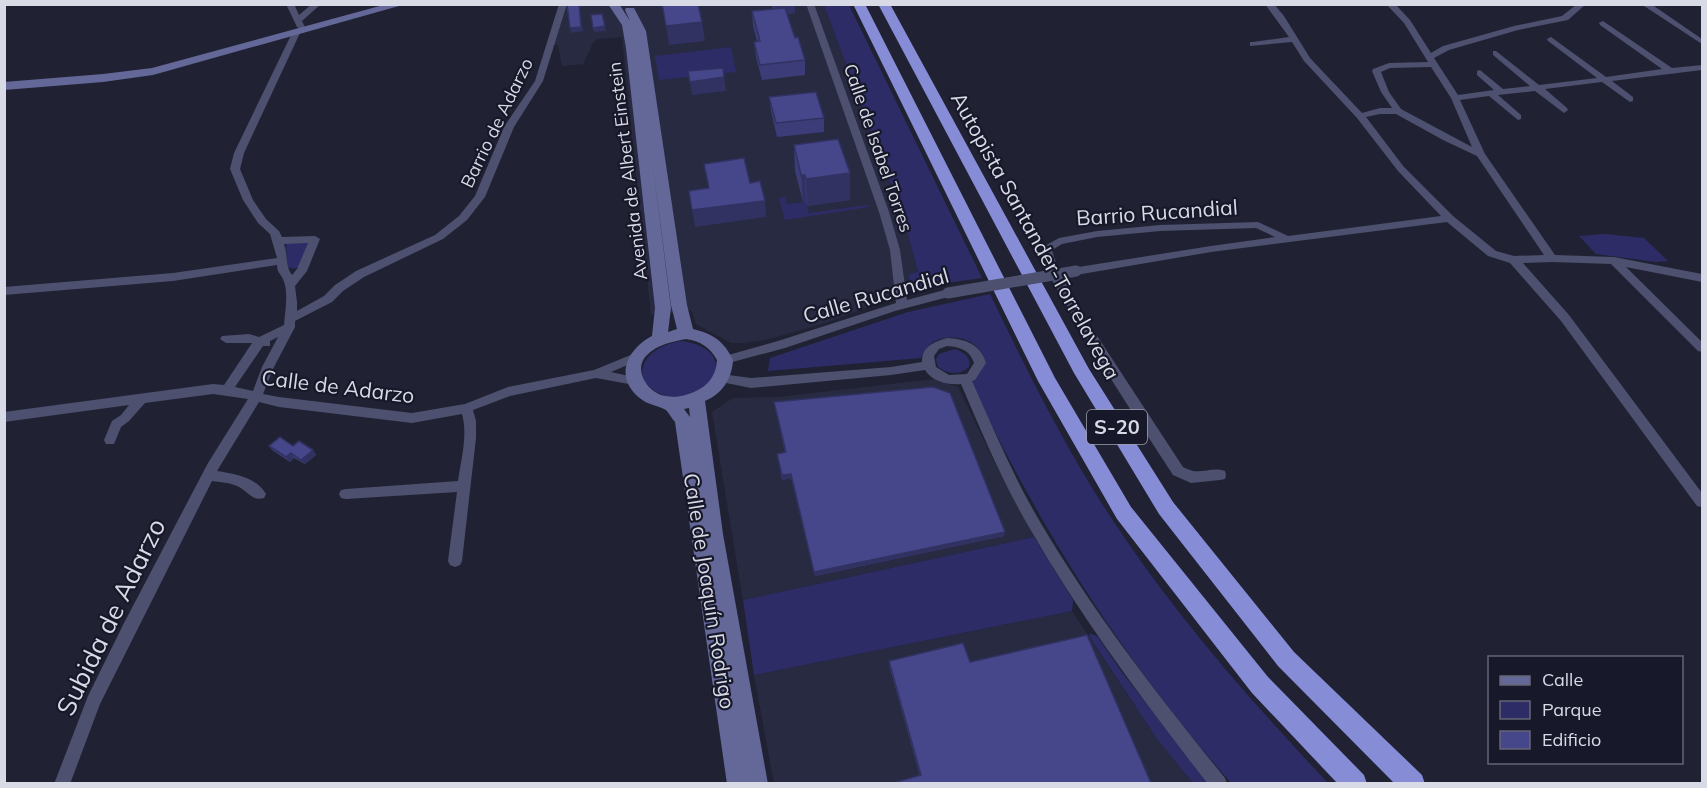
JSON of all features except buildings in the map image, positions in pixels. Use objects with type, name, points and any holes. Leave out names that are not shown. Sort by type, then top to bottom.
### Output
[{"type":"highway","name":"S-20","points":[[859,4],[1047,381],[1124,513],[1260,685],[1354,783]]},
{"type":"highway","name":"Autopista Santander-Torrelavega","points":[[884,4],[1083,373],[1166,508],[1286,658],[1413,783]]},
{"type":"main road","points":[[4,86],[42,80],[153,71],[381,4]]},
{"type":"main road","points":[[298,27],[401,4]]},
{"type":"main road","name":"Avenida de Albert Einstein","points":[[613,4],[627,25],[632,48],[663,308],[660,338]]},
{"type":"main road","name":"Avenida de Albert Einstein","points":[[625,4],[640,30],[679,305],[686,333]]},
{"type":"main road","points":[[4,80],[42,80]]},
{"type":"main road","points":[[686,333],[712,341],[722,350],[725,360],[722,378],[712,389],[696,399],[670,403],[645,394],[634,381],[633,370],[638,356],[648,345],[660,338],[686,333]]},
{"type":"main road","name":"Calle de Joaquín Rodrigo","points":[[696,399],[714,534],[757,783]]},
{"type":"main road","name":"Calle de Joaquín Rodrigo","points":[[670,403],[683,420],[685,429],[738,783]]},
{"type":"street","points":[[290,4],[298,27]]},
{"type":"street","points":[[289,323],[292,302],[289,285],[280,261],[282,252],[275,234],[262,221],[248,200],[235,170],[239,153],[298,27],[317,4]]},
{"type":"street","name":"Barrio de Adarzo","points":[[260,341],[328,299],[339,288],[360,274],[439,237],[453,228],[476,202],[496,162],[509,127],[538,81],[563,4]]},
{"type":"street","name":"Calle de Isabel Torres","points":[[810,4],[884,212],[895,250],[902,305]]},
{"type":"street","points":[[1269,4],[1281,18],[1307,59],[1360,116],[1401,169],[1449,218],[1492,254],[1514,260],[1552,258],[1614,261],[1702,278]]},
{"type":"street","points":[[1390,4],[1407,22],[1455,98],[1480,154],[1552,258]]},
{"type":"street","points":[[1480,154],[1398,111],[1385,92],[1376,71],[1389,66],[1431,61],[1446,48],[1517,28],[1565,18],[1582,4]]},
{"type":"street","points":[[1646,4],[1702,42]]},
{"type":"street","points":[[1603,23],[1670,72]]},
{"type":"street","points":[[1253,44],[1293,39]]},
{"type":"street","points":[[1551,39],[1630,99]]},
{"type":"street","points":[[1496,53],[1564,110]]},
{"type":"street","points":[[1455,98],[1702,67]]},
{"type":"street","points":[[1480,73],[1501,92]]},
{"type":"street","points":[[1490,93],[1518,117]]},
{"type":"street","points":[[1360,116],[1380,111],[1398,111]]},
{"type":"street","name":"Barrio Rucandial","points":[[1076,271],[1285,238],[1449,218]]},
{"type":"street","name":"Barrio Rucandial","points":[[1220,476],[1191,478],[1179,471],[1086,329],[1047,258],[1047,249],[1059,241],[1097,234],[1160,228],[1258,225],[1285,238]]},
{"type":"street","points":[[278,241],[315,239],[302,271],[289,285]]},
{"type":"street","points":[[1514,260],[1565,318],[1702,502]]},
{"type":"street","points":[[4,291],[173,277],[280,261]]},
{"type":"street","points":[[1614,261],[1702,348]]},
{"type":"street","name":"Calle Rucandial","points":[[725,360],[822,333],[902,305],[948,293],[1076,271]]},
{"type":"street","name":"Subida de Adarzo","points":[[62,783],[101,684],[209,474],[262,386],[289,323]]},
{"type":"street","points":[[226,339],[249,338],[278,347]]},
{"type":"street","points":[[227,390],[260,341]]},
{"type":"street","points":[[947,342],[967,345],[976,353],[980,363],[975,373],[964,379],[947,380],[932,371],[928,365],[928,355],[935,346],[947,342]]},
{"type":"street","name":"Calle de Adarzo","points":[[4,417],[213,389],[394,417],[428,416],[466,408],[508,392],[596,374],[638,356]]},
{"type":"street","points":[[722,378],[751,383],[891,371],[928,365]]},
{"type":"street","name":"Calle de Adarzo","points":[[596,374],[634,381]]},
{"type":"street","points":[[964,379],[1034,524],[1095,619],[1154,702],[1219,783]]},
{"type":"street","points":[[110,440],[116,424],[125,418],[142,398]]},
{"type":"street","points":[[455,561],[470,438],[470,421],[466,408]]},
{"type":"street","points":[[209,474],[241,481],[259,494]]},
{"type":"street","points":[[346,494],[463,486]]},
{"type":"shaded area","points":[[565,5],[824,5],[903,217],[918,273],[910,274],[911,288],[888,300],[822,324],[766,340],[744,343],[731,343],[696,324],[691,310],[651,315],[622,37],[598,39],[593,43],[583,64],[562,66],[558,45],[554,45],[553,40]]},
{"type":"shaded area","points":[[935,379],[958,387],[1034,537],[743,600],[712,412],[733,398],[778,397]]},
{"type":"shaded area","points":[[1072,611],[1157,739],[1193,783],[774,783],[754,675]]},
{"type":"green space","points":[[824,5],[849,5],[982,278],[911,288],[909,274],[918,272],[903,217]]},
{"type":"green space","points":[[731,47],[736,72],[659,80],[655,56]]},
{"type":"green space","points":[[785,197],[787,204],[806,202],[809,213],[868,205],[869,207],[785,220],[779,198]]},
{"type":"green space","points":[[1605,234],[1644,238],[1668,261],[1656,262],[1596,254],[1579,236]]},
{"type":"green space","points":[[286,242],[308,242],[303,262],[297,268],[287,267]]},
{"type":"green space","points":[[990,294],[1058,429],[1104,507],[1129,544],[1210,650],[1328,783],[1231,783],[1191,736],[1154,689],[1087,592],[1055,542],[1026,490],[970,382],[979,370],[982,360],[980,351],[974,344],[955,338],[943,338],[933,342],[921,358],[768,371],[770,358],[908,312]]},
{"type":"green space","points":[[682,341],[705,348],[715,360],[715,372],[707,384],[693,393],[677,397],[659,393],[643,380],[644,364],[659,348]]},
{"type":"green space","points":[[955,349],[964,353],[968,358],[969,367],[954,373],[938,367],[936,359],[939,354]]},
{"type":"green space","points":[[1034,537],[1073,600],[1072,611],[754,675],[743,600]]},
{"type":"green space","points":[[1090,633],[1098,637],[1121,671],[1208,783],[1193,783],[1157,739],[1089,636]]}]
